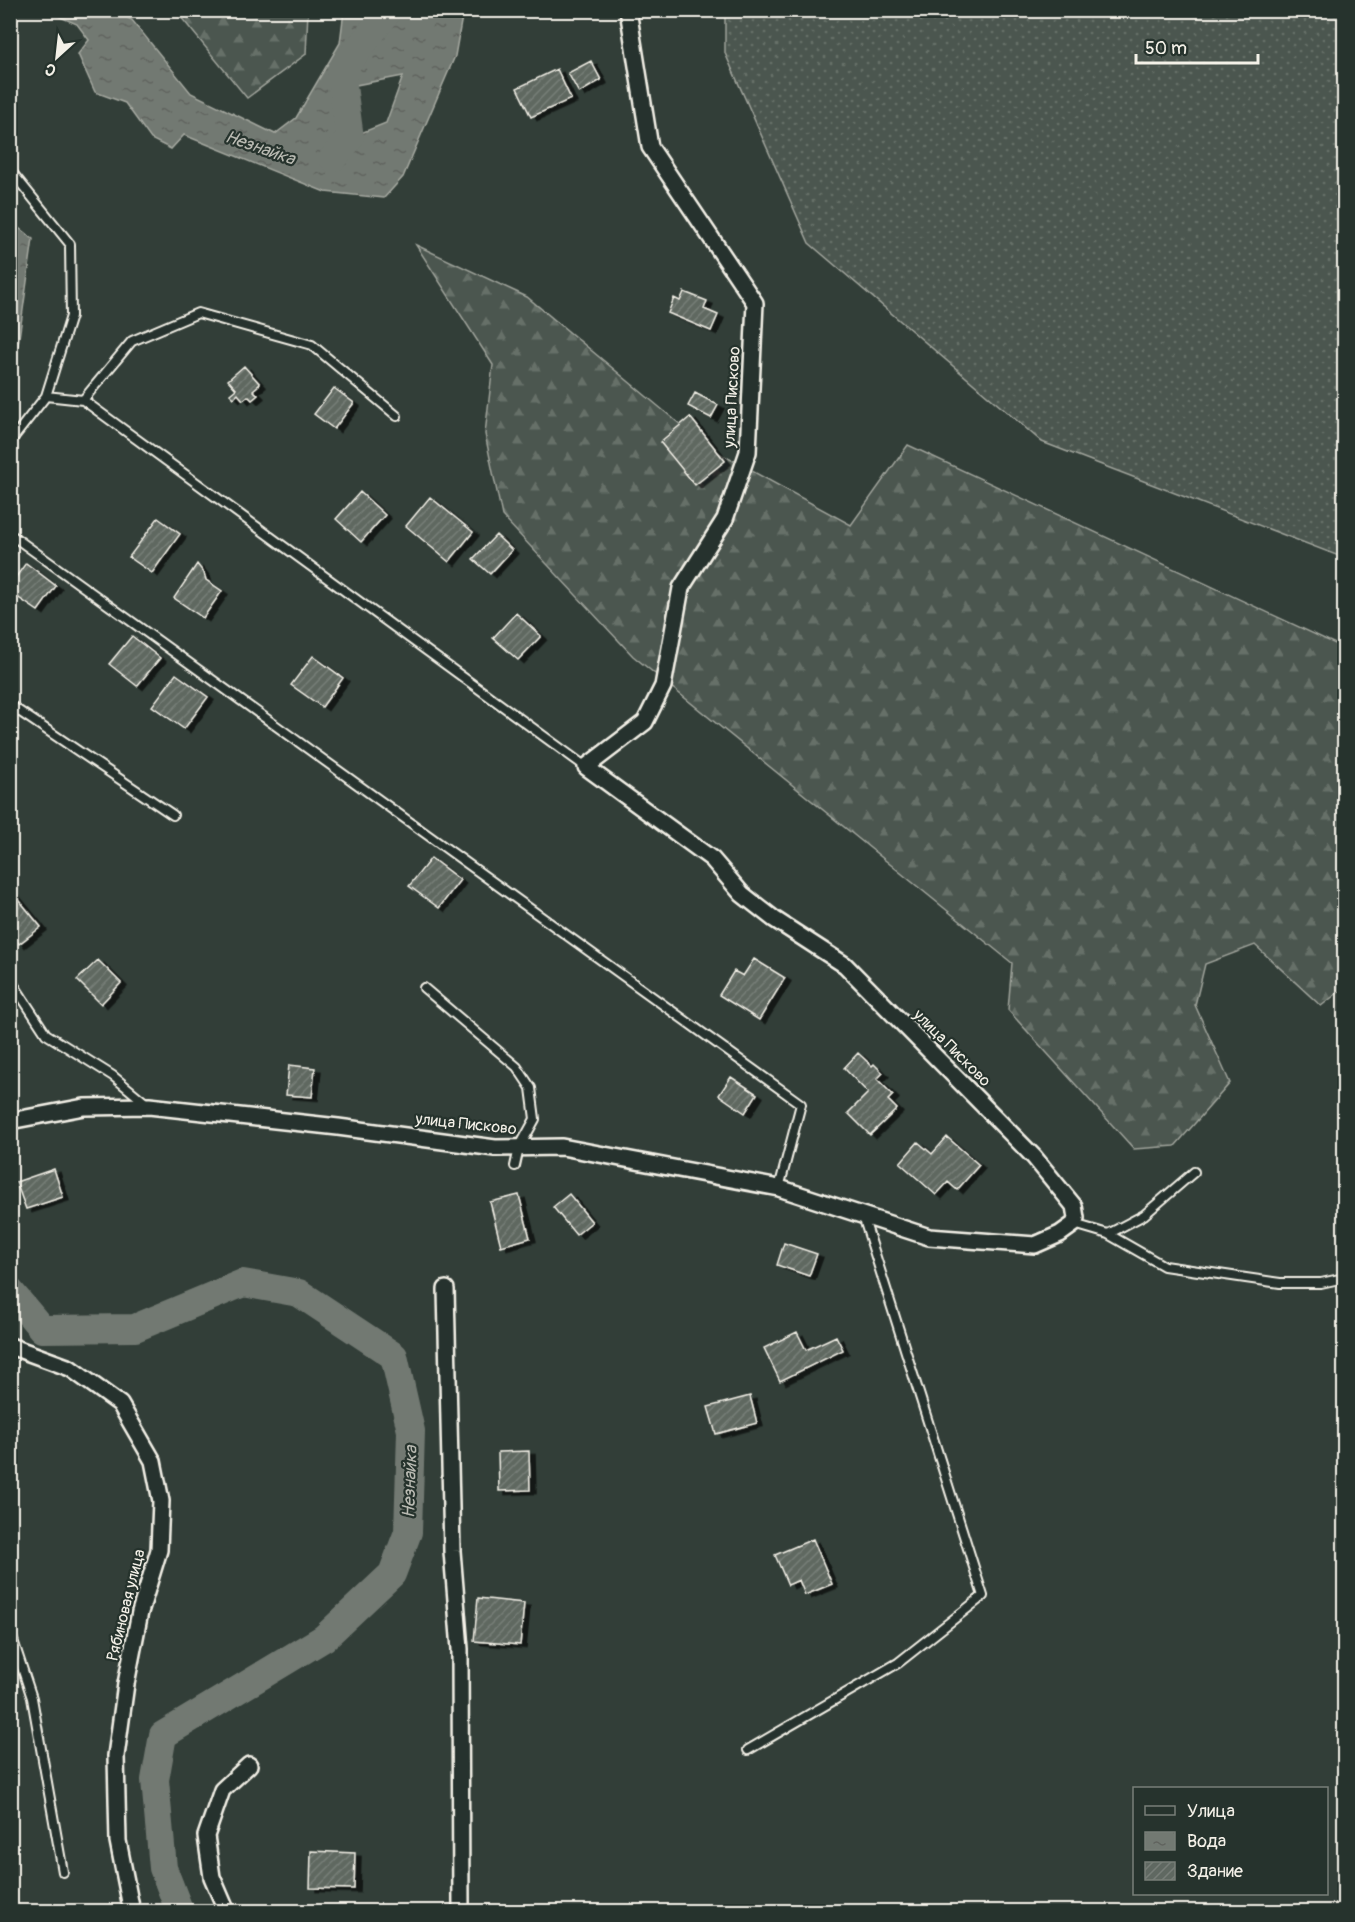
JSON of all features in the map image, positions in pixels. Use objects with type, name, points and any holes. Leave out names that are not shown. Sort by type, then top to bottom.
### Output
[{"type":"street","name":"улица Писково","points":[[10,1121],[84,1107],[149,1106],[327,1125],[495,1148],[562,1147],[779,1188],[929,1237],[1035,1245],[1060,1234],[1074,1224],[1076,1218],[1074,1206],[1034,1157],[845,965],[774,919],[742,894],[712,859],[586,767],[645,722],[663,686],[681,588],[725,519],[748,452],[755,303],[650,147],[628,10]]},
{"type":"street","points":[[446,1289],[452,1551],[460,1649],[461,1911]]},
{"type":"street","name":"Рябиновая улица","points":[[10,1347],[70,1368],[120,1404],[153,1461],[161,1501],[159,1550],[140,1612],[126,1684],[116,1756],[118,1841],[132,1911]]},
{"type":"street","points":[[227,1911],[212,1877],[206,1836],[222,1790],[249,1765]]},
{"type":"lane","points":[[10,170],[70,244],[71,316],[46,396],[10,442]]},
{"type":"lane","points":[[83,400],[132,341],[198,313],[312,345],[397,416]]},
{"type":"lane","points":[[46,396],[83,400],[586,767]]},
{"type":"lane","points":[[10,534],[801,1104],[779,1188]]},
{"type":"lane","points":[[10,705],[173,815]]},
{"type":"lane","points":[[10,979],[46,1034],[113,1076],[149,1106]]},
{"type":"lane","points":[[424,988],[517,1067],[531,1088],[535,1119],[519,1148],[515,1166]]},
{"type":"lane","points":[[1108,1234],[1144,1215],[1194,1172]]},
{"type":"lane","points":[[748,1750],[898,1663],[983,1596],[862,1214]]},
{"type":"lane","points":[[1074,1224],[1108,1234],[1164,1266],[1280,1283],[1321,1283],[1344,1278]]},
{"type":"lane","points":[[10,1631],[32,1698],[63,1872]]},
{"type":"green space","points":[[176,11],[308,11],[306,54],[247,98]]},
{"type":"green space","points":[[725,11],[1344,11],[1344,558],[1042,442],[809,243],[725,53]]},
{"type":"green space","points":[[416,245],[527,297],[706,446],[851,525],[908,445],[1344,648],[1344,988],[1321,1006],[1255,945],[1205,964],[1195,1005],[1230,1083],[1175,1146],[1134,1149],[1008,1010],[1012,963],[633,656],[502,516],[485,434],[493,365]]},
{"type":"water","points":[[46,11],[114,11],[132,20],[191,93],[275,134],[296,118],[340,43],[344,11],[463,11],[455,56],[403,177],[384,198],[325,192],[184,135],[171,149],[151,139],[125,103],[95,92],[78,54],[89,40],[77,24]],"holes":[[[403,76],[386,123],[361,133],[338,122],[336,112],[351,86]]]},
{"type":"water","points":[[11,222],[33,239],[18,345],[11,351]]},
{"type":"building","points":[[591,61],[601,80],[579,93],[568,73]]},
{"type":"building","points":[[557,69],[571,99],[531,117],[517,88]]},
{"type":"building","points":[[684,292],[707,301],[704,309],[718,315],[711,331],[668,313],[674,298],[680,301]]},
{"type":"building","points":[[244,366],[260,384],[253,390],[258,395],[252,400],[248,396],[243,400],[238,394],[234,398],[230,394],[236,389],[228,380]]},
{"type":"building","points":[[334,388],[354,403],[334,429],[314,414]]},
{"type":"building","points":[[695,393],[718,405],[711,418],[688,406]]},
{"type":"building","points":[[690,417],[725,461],[695,485],[660,442]]},
{"type":"building","points":[[360,492],[385,515],[361,542],[336,519]]},
{"type":"building","points":[[430,497],[473,532],[449,562],[406,526]]},
{"type":"building","points":[[158,518],[180,534],[152,573],[129,557]]},
{"type":"building","points":[[496,535],[512,550],[490,574],[473,559]]},
{"type":"building","points":[[26,563],[56,586],[38,611],[10,592],[10,585]]},
{"type":"building","points":[[197,564],[206,580],[222,591],[203,618],[174,598]]},
{"type":"building","points":[[516,613],[541,636],[518,660],[493,638]]},
{"type":"building","points":[[132,636],[160,658],[137,686],[109,664]]},
{"type":"building","points":[[313,656],[343,678],[322,707],[291,685]]},
{"type":"building","points":[[176,674],[208,697],[184,729],[152,706]]},
{"type":"building","points":[[431,858],[460,880],[439,908],[409,886]]},
{"type":"building","points":[[10,889],[41,927],[19,944],[10,933]]},
{"type":"building","points":[[754,959],[785,978],[759,1020],[719,995],[734,971],[743,976]]},
{"type":"building","points":[[98,960],[121,983],[101,1004],[77,980]]},
{"type":"building","points":[[858,1053],[883,1073],[877,1079],[893,1095],[888,1100],[897,1109],[870,1135],[848,1113],[868,1093],[844,1068]]},
{"type":"building","points":[[289,1065],[315,1068],[312,1097],[286,1095]]},
{"type":"building","points":[[731,1077],[757,1094],[745,1113],[719,1095]]},
{"type":"building","points":[[947,1137],[979,1165],[957,1190],[948,1182],[936,1195],[900,1163],[918,1142],[932,1154]]},
{"type":"building","points":[[54,1169],[63,1197],[26,1209],[16,1182]]},
{"type":"building","points":[[569,1194],[592,1222],[576,1235],[553,1207]]},
{"type":"building","points":[[519,1195],[530,1238],[501,1246],[490,1202]]},
{"type":"building","points":[[784,1243],[817,1254],[809,1276],[777,1265]]},
{"type":"building","points":[[797,1332],[806,1350],[836,1336],[843,1350],[780,1381],[764,1348]]},
{"type":"building","points":[[750,1396],[757,1423],[716,1434],[708,1407]]},
{"type":"building","points":[[529,1451],[530,1490],[499,1491],[498,1452]]},
{"type":"building","points":[[813,1539],[832,1584],[805,1595],[799,1580],[788,1585],[775,1555]]},
{"type":"building","points":[[478,1598],[524,1603],[520,1645],[474,1641]]},
{"type":"building","points":[[311,1851],[355,1853],[354,1889],[310,1888]]},
{"type":"waterway","name":"Незнайка","points":[[333,158],[350,138],[341,71],[389,10]]},
{"type":"waterway","name":"Незнайка","points":[[10,1291],[42,1329],[135,1328],[243,1283],[299,1293],[394,1356],[411,1431],[408,1532],[392,1574],[324,1638],[163,1735],[155,1780],[163,1868],[180,1912]]}]
